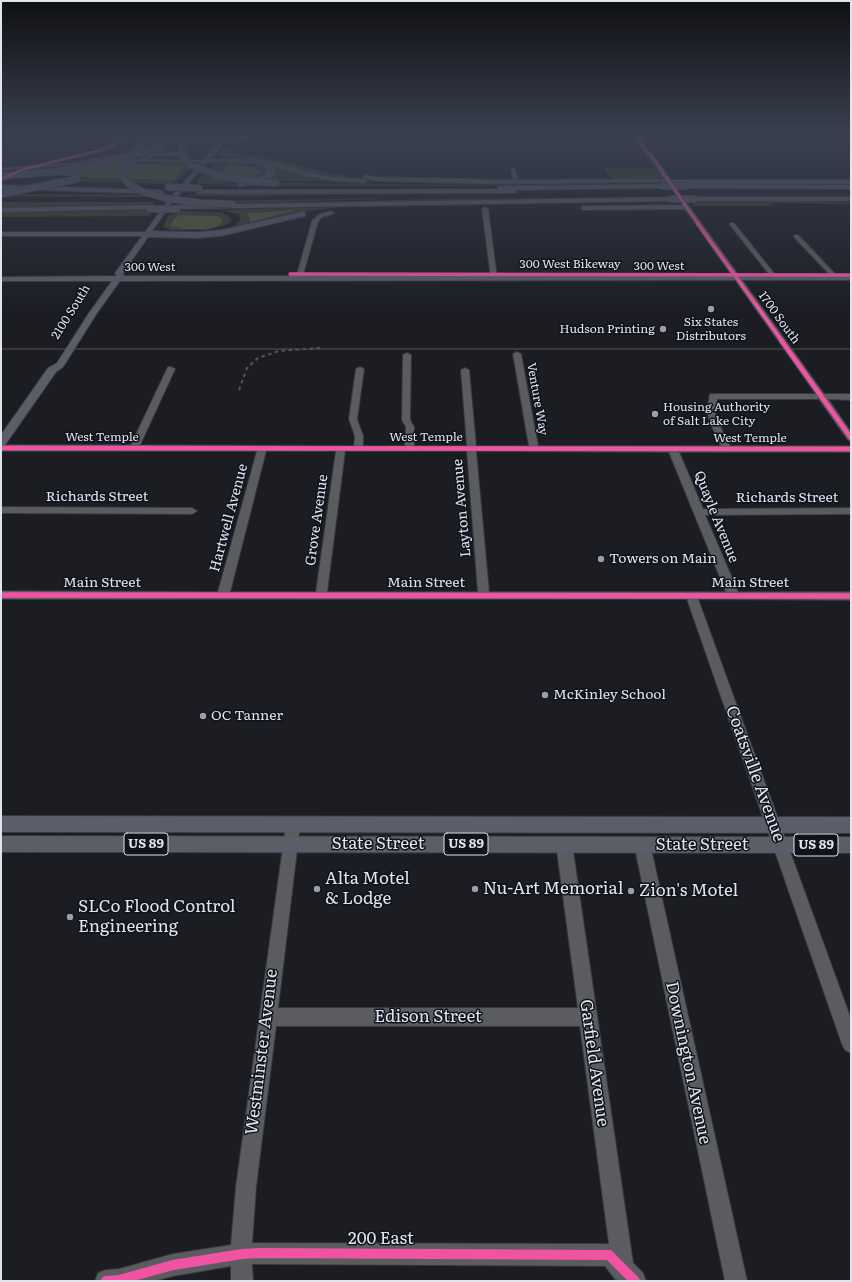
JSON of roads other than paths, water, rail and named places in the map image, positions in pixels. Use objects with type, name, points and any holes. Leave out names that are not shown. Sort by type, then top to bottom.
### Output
[{"type":"highway","points":[[9,195],[24,199]]},
{"type":"highway","points":[[127,199],[149,195]]},
{"type":"highway","points":[[156,195],[165,198],[203,203],[236,204],[551,199]]},
{"type":"highway","points":[[166,195],[188,200],[551,199]]},
{"type":"highway","points":[[146,234],[214,234],[315,212],[343,208],[551,199],[600,195]]},
{"type":"highway","points":[[741,195],[851,200]]},
{"type":"highway","points":[[1,210],[424,204]]},
{"type":"highway","points":[[146,234],[214,230],[229,226],[235,218],[214,210],[177,208]]},
{"type":"main road","name":"2100 South","points":[[1,443],[52,370],[51,366],[72,336],[87,308],[115,277],[176,195]]},
{"type":"main road","name":"300 West","points":[[1,276],[288,279],[851,278]]},
{"type":"main road","name":"300 West","points":[[1,279],[115,277]]},
{"type":"main road","name":"State Street","points":[[1,824],[851,825]]},
{"type":"main road","name":"State Street","points":[[1,844],[851,845]]},
{"type":"street","name":"1700 South","points":[[674,195],[686,207],[851,438]]},
{"type":"street","points":[[583,208],[686,207]]},
{"type":"street","points":[[485,209],[494,278]]},
{"type":"street","points":[[299,278],[315,221],[320,216],[331,213]]},
{"type":"street","points":[[732,224],[775,278]]},
{"type":"street","points":[[1,234],[146,234]]},
{"type":"street","points":[[796,236],[836,278]]},
{"type":"street","name":"Venture Way","points":[[517,354],[534,448]]},
{"type":"street","points":[[407,355],[406,420],[410,427],[409,448]]},
{"type":"street","points":[[134,448],[172,368]]},
{"type":"street","points":[[358,448],[359,436],[353,419],[360,369]]},
{"type":"street","name":"Layton Avenue","points":[[465,370],[484,595]]},
{"type":"street","points":[[727,449],[713,420],[711,411],[713,396],[851,397]]},
{"type":"street","name":"West Temple","points":[[1,448],[851,449]]},
{"type":"street","name":"Hartwell Avenue","points":[[223,595],[262,448]]},
{"type":"street","name":"Grove Avenue","points":[[321,595],[340,448]]},
{"type":"street","name":"Quayle Avenue","points":[[673,449],[733,595]]},
{"type":"street","name":"Richards Street","points":[[1,510],[192,511]]},
{"type":"street","name":"Richards Street","points":[[699,512],[851,511]]},
{"type":"street","name":"Main Street","points":[[1,595],[851,596]]},
{"type":"street","name":"Coatsville Avenue","points":[[691,595],[851,1044]]},
{"type":"street","name":"Westminster Avenue","points":[[242,1281],[241,1234],[246,1187],[293,825]]},
{"type":"street","name":"Garfield Avenue","points":[[564,844],[627,1277]]},
{"type":"street","name":"Downington Avenue","points":[[642,844],[736,1281]]},
{"type":"street","name":"Edison Street","points":[[268,1017],[588,1017]]},
{"type":"street","name":"200 East","points":[[117,1280],[173,1265],[242,1254],[609,1255],[627,1277]]},
{"type":"tram line","points":[[1,349],[851,349]]},
{"type":"railway","points":[[239,390],[247,368],[258,358],[279,351],[320,348]]},
{"type":"place","name":"Six States Distributors","points":[[711,309]]},
{"type":"place","name":"Hudson Printing","points":[[663,329]]},
{"type":"place","name":"Housing Authority of Salt Lake City","points":[[655,414]]},
{"type":"place","name":"Towers on Main","points":[[601,559]]},
{"type":"place","name":"McKinley School","points":[[545,695]]},
{"type":"place","name":"OC Tanner","points":[[203,716]]},
{"type":"place","name":"Alta Motel & Lodge","points":[[317,889]]},
{"type":"place","name":"Nu-Art Memorial","points":[[475,889]]},
{"type":"place","name":"Zion's Motel","points":[[631,891]]},
{"type":"place","name":"SLCo Flood Control Engineering","points":[[70,917]]}]
